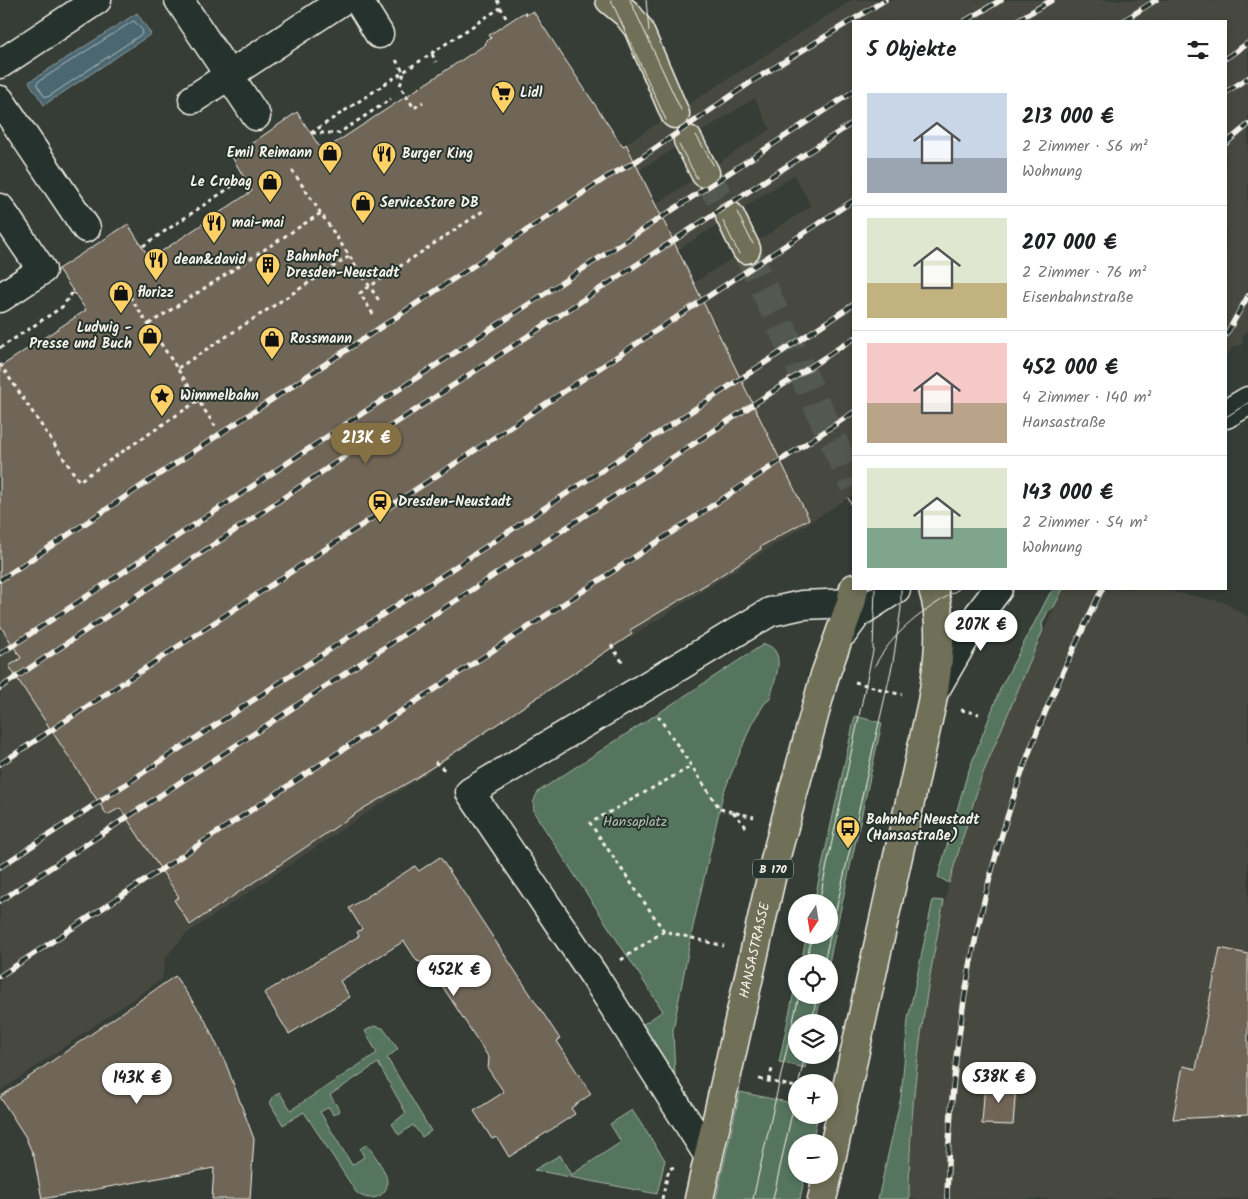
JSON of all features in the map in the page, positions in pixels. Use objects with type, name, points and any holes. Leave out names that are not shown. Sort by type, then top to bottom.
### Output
[{"type":"main road","points":[[610,0],[627,14],[638,28]]},
{"type":"main road","points":[[634,0],[638,28],[674,114]]},
{"type":"main road","points":[[688,140],[705,172]]},
{"type":"main road","points":[[730,216],[746,249]]},
{"type":"main road","points":[[836,1134],[921,694],[938,639],[937,602],[933,590]]},
{"type":"main road","name":"HANSASTRASSE","points":[[699,1199],[778,848],[835,643],[852,595]]},
{"type":"main road","points":[[822,1199],[826,1184]]},
{"type":"street","points":[[179,0],[256,116]]},
{"type":"street","points":[[192,99],[343,0]]},
{"type":"street","points":[[358,0],[379,34]]},
{"type":"street","points":[[0,64],[81,5]]},
{"type":"street","points":[[0,100],[86,228]]},
{"type":"street","points":[[0,298],[42,270],[5,226]]},
{"type":"street","points":[[1227,413],[1248,401]]},
{"type":"street","points":[[835,643],[857,614],[894,590]]},
{"type":"street","points":[[921,694],[997,590]]},
{"type":"street","points":[[708,1156],[595,977],[470,792],[640,688],[770,612],[852,595]]},
{"type":"path","points":[[498,0],[507,20]]},
{"type":"path","points":[[391,99],[339,133],[311,133],[500,8]]},
{"type":"path","points":[[379,34],[404,73],[400,86],[414,108],[423,102]]},
{"type":"path","points":[[432,54],[436,62]]},
{"type":"path","points":[[292,170],[380,302]]},
{"type":"path","points":[[142,246],[244,178]]},
{"type":"path","points":[[373,314],[360,293],[486,209]]},
{"type":"path","points":[[149,324],[321,212]]},
{"type":"path","points":[[178,368],[350,256]]},
{"type":"path","points":[[121,283],[216,426]]},
{"type":"path","points":[[0,348],[62,307],[73,292]]},
{"type":"path","points":[[0,364],[79,481],[199,400]]},
{"type":"path","points":[[867,686],[921,694]]},
{"type":"path","points":[[640,688],[720,809],[733,812],[746,826]]},
{"type":"path","points":[[692,766],[590,823],[664,932],[754,952]]},
{"type":"path","points":[[595,977],[664,932]]},
{"type":"path","points":[[769,1081],[772,1069]]},
{"type":"path","points":[[727,1072],[788,1085]]},
{"type":"shaded area","points":[[852,0],[1248,0],[1248,331],[1242,335],[1243,344],[1232,347],[1227,357],[1227,20],[852,20],[852,495],[612,649],[186,934],[166,957],[162,979],[0,1091],[0,562],[573,185],[624,145]],"holes":[[[755,98],[770,129],[656,204],[640,170]],[[794,175],[811,206],[694,283],[678,250]]]},
{"type":"shaded area","points":[[1063,590],[1164,590],[1223,602],[1248,617],[1248,1199],[909,1199],[912,1115],[918,1043],[925,995],[949,883],[981,778],[1010,706]]},
{"type":"green space","points":[[1054,590],[1062,590],[1054,607],[1048,611],[1042,624],[1043,630],[981,778],[949,883],[938,877],[967,775],[1001,687],[1050,593]]},
{"type":"green space","name":"Hansaplatz","points":[[764,644],[772,647],[776,653],[778,667],[770,699],[765,703],[752,723],[723,794],[692,931],[673,1030],[675,1076],[642,1025],[663,1011],[535,814],[535,797],[539,791]]},
{"type":"green space","points":[[855,716],[882,723],[838,921],[838,894],[816,894]]},
{"type":"green space","points":[[933,900],[944,901],[919,1049],[912,1124],[909,1199],[878,1199],[901,1097],[908,1019]]},
{"type":"green space","points":[[805,944],[833,944],[831,954],[803,954]]},
{"type":"green space","points":[[791,1004],[820,1004],[817,1014],[789,1014]]},
{"type":"green space","points":[[788,1020],[788,1064],[806,1064],[805,1068],[779,1062]]},
{"type":"green space","points":[[374,1026],[383,1028],[398,1049],[387,1058],[431,1131],[422,1137],[413,1125],[399,1135],[392,1124],[406,1113],[378,1063],[330,1095],[340,1111],[333,1115],[329,1107],[320,1112],[352,1165],[364,1157],[360,1149],[367,1144],[387,1179],[387,1186],[384,1192],[377,1197],[368,1198],[356,1192],[304,1112],[283,1125],[270,1103],[279,1092],[291,1110],[377,1053],[365,1031]]},
{"type":"green space","points":[[740,1092],[788,1102],[788,1124],[816,1124],[814,1134],[788,1134],[788,1184],[803,1184],[800,1199],[716,1199]]},
{"type":"green space","points":[[632,1110],[665,1160],[657,1194],[534,1170],[560,1155],[571,1175],[621,1142],[610,1124]]},
{"type":"water","points":[[137,13],[151,34],[44,105],[29,82]]},
{"type":"building","points":[[533,11],[623,147],[626,144],[809,519],[760,547],[761,549],[715,579],[630,630],[632,634],[589,663],[416,778],[364,808],[190,925],[174,900],[179,897],[120,808],[107,815],[9,666],[21,658],[0,625],[0,367],[86,310],[58,269],[128,224],[150,259],[252,191],[232,157],[297,112],[321,149],[328,145],[329,147],[486,44],[485,42],[491,38],[489,35],[525,12],[526,15]]},
{"type":"building","points":[[440,857],[560,1039],[557,1041],[591,1094],[571,1108],[575,1114],[509,1157],[497,1137],[492,1139],[474,1111],[504,1092],[488,1069],[489,1058],[428,964],[417,961],[404,941],[340,981],[350,997],[289,1034],[264,993],[359,936],[357,932],[362,929],[349,908],[415,866],[419,871]]},
{"type":"building","points":[[1220,948],[1248,954],[1248,1115],[1173,1119],[1183,1066],[1196,1069]]},
{"type":"building","points":[[175,976],[204,1018],[226,1064],[254,1139],[250,1199],[212,1199],[214,1168],[42,1199],[34,1157],[25,1136],[0,1097]]},
{"type":"building","points":[[985,1082],[1016,1085],[1013,1125],[982,1124]]},
{"type":"tunnel","points":[[705,173],[730,216]]},
{"type":"tunnel","points":[[746,249],[852,482]]},
{"type":"tram line","points":[[611,0],[666,120]]},
{"type":"tram line","points":[[630,0],[681,110]]},
{"type":"tram line","points":[[646,0],[649,31]]},
{"type":"tram line","points":[[696,135],[714,166]]},
{"type":"tram line","points":[[679,145],[697,178]]},
{"type":"tram line","points":[[737,212],[753,244]]},
{"type":"tram line","points":[[723,221],[739,254]]},
{"type":"tram line","points":[[1227,416],[1248,403]]},
{"type":"tram line","points":[[848,498],[852,505]]},
{"type":"tram line","points":[[821,894],[873,651],[875,590]]},
{"type":"tram line","points":[[826,954],[893,662],[901,608],[901,590]]},
{"type":"tram line","points":[[874,667],[891,642],[910,622],[957,590]]},
{"type":"tram line","points":[[808,954],[810,944]]},
{"type":"tram line","points":[[753,1199],[797,1004]]},
{"type":"tram line","points":[[813,1014],[815,1004]]},
{"type":"tram line","points":[[801,1074],[803,1064]]},
{"type":"tram line","points":[[773,1199],[790,1124]]},
{"type":"railway","points":[[852,20],[885,0]]},
{"type":"railway","points":[[967,20],[1001,0]]},
{"type":"railway","points":[[1018,20],[1052,0]]},
{"type":"railway","points":[[1125,20],[1156,0]]},
{"type":"railway","points":[[0,580],[607,177],[635,162],[754,80],[852,20]]},
{"type":"railway","points":[[1227,57],[1248,43]]},
{"type":"railway","points":[[1227,91],[1248,78]]},
{"type":"railway","points":[[0,654],[340,428],[852,92]]},
{"type":"railway","points":[[0,688],[356,449],[852,123]]},
{"type":"railway","points":[[1227,142],[1248,125]]},
{"type":"railway","points":[[0,764],[852,201]]},
{"type":"railway","points":[[1227,333],[1248,296]]},
{"type":"railway","points":[[0,867],[852,305]]},
{"type":"railway","points":[[0,901],[852,339]]},
{"type":"railway","points":[[0,976],[852,413]]},
{"type":"railway","points":[[947,1199],[949,1143],[959,1034],[967,981],[991,875],[1023,769],[1060,678],[1102,590]]},
{"type":"place","name":"Lidl","points":[[503,114]]},
{"type":"place","name":"Emil Reimann","points":[[330,174]]},
{"type":"place","name":"Burger King","points":[[384,175]]},
{"type":"place","name":"Le Crobag","points":[[270,203]]},
{"type":"place","name":"ServiceStore DB","points":[[363,224]]},
{"type":"place","name":"mai-mai","points":[[214,244]]},
{"type":"place","name":"dean&david","points":[[156,281]]},
{"type":"place","name":"Bahnhof Dresden-Neustadt","points":[[268,286]]},
{"type":"place","name":"florizz","points":[[121,314]]},
{"type":"place","name":"Ludwig - Presse und Buch","points":[[150,357]]},
{"type":"place","name":"Rossmann","points":[[272,360]]},
{"type":"place","name":"Wimmelbahn","points":[[162,417]]},
{"type":"place","name":"Dresden-Neustadt","points":[[380,523]]},
{"type":"place","name":"Bahnhof Neustadt (Hansastraße)","points":[[848,849]]}]
